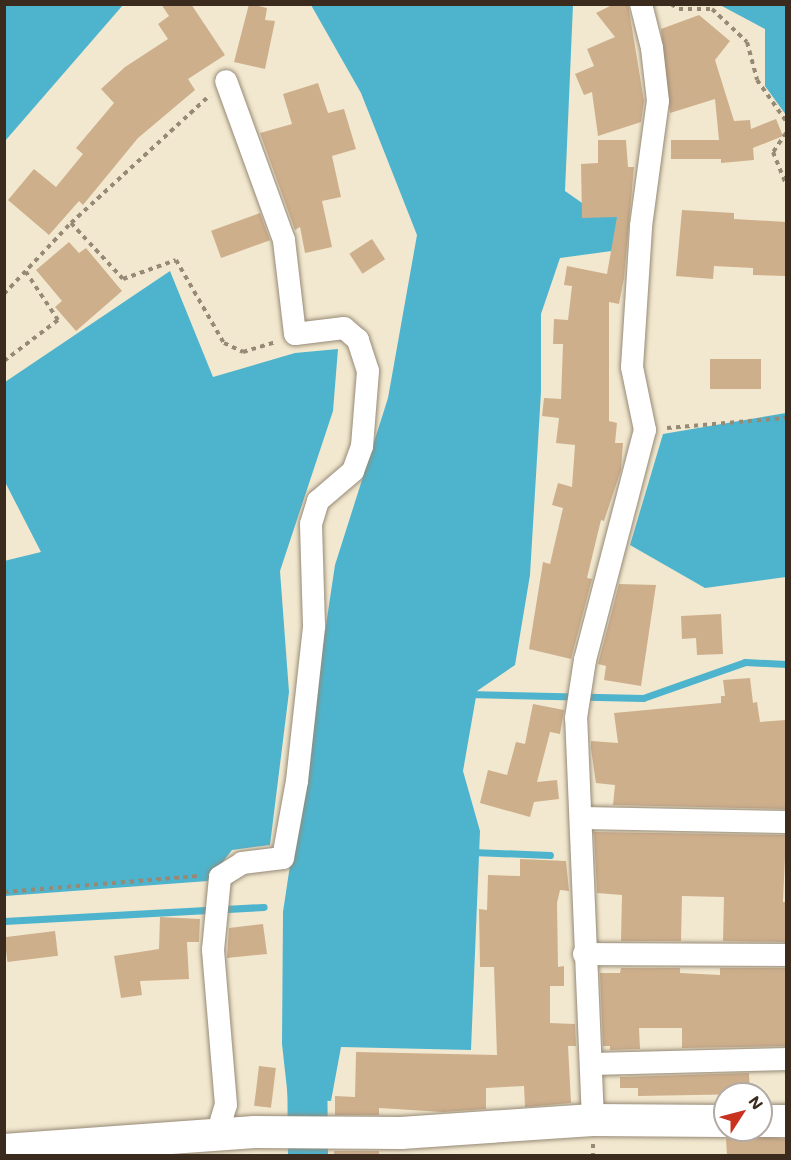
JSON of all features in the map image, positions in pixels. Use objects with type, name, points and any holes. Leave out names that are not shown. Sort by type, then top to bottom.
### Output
[{"type":"street","points":[[593,1120],[593,1064],[584,954],[576,718],[585,660],[645,430],[632,367],[641,226],[658,101],[652,48],[640,4]]},
{"type":"street","points":[[217,1134],[226,1106],[213,950],[220,877],[242,863],[283,858],[297,781],[314,626],[311,524],[318,501],[353,471],[362,446],[368,371],[358,340],[344,328],[295,334],[284,240],[226,81]]},
{"type":"street","points":[[581,818],[786,822]]},
{"type":"street","points":[[584,954],[786,955]]},
{"type":"street","points":[[593,1064],[786,1059]]},
{"type":"street","points":[[4,1150],[254,1132],[401,1133],[593,1120],[713,1120]]},
{"type":"path","points":[[671,4],[678,9],[712,9],[747,42],[757,80],[786,121]]},
{"type":"path","points":[[4,294],[71,223],[226,81]]},
{"type":"path","points":[[786,133],[773,152],[786,184]]},
{"type":"path","points":[[71,223],[123,279],[176,260],[224,344],[243,352],[295,334]]},
{"type":"path","points":[[4,361],[39,338],[58,320],[26,272]]},
{"type":"path","points":[[645,430],[786,418]]},
{"type":"path","points":[[4,892],[174,875],[220,877]]},
{"type":"water","points":[[4,5],[123,5],[5,141]]},
{"type":"water","points":[[311,5],[573,5],[565,191],[585,205],[622,211],[619,250],[560,258],[541,314],[541,392],[530,575],[515,665],[477,691],[463,771],[480,831],[471,1050],[341,1047],[331,1101],[288,1098],[282,1044],[283,912],[335,565],[388,398],[417,235],[361,93]]},
{"type":"water","points":[[720,5],[786,5],[786,115],[765,86],[765,29]]},
{"type":"water","points":[[170,271],[213,377],[295,353],[338,349],[333,411],[280,571],[289,692],[270,845],[232,850],[208,881],[5,896],[4,561],[41,552],[5,482],[5,382]]},
{"type":"water","points":[[786,413],[786,577],[705,588],[630,545],[663,434]]},
{"type":"building","points":[[161,4],[191,4],[225,55],[188,79],[195,90],[138,138],[83,205],[79,201],[49,235],[8,200],[34,169],[56,187],[83,154],[76,148],[114,103],[101,89],[125,67],[168,39],[158,24],[169,16]]},
{"type":"building","points":[[249,4],[267,8],[265,20],[275,21],[265,69],[234,62]]},
{"type":"building","points":[[614,4],[628,4],[644,101],[641,122],[598,136],[592,92],[584,95],[575,74],[594,66],[587,49],[615,37],[596,13]]},
{"type":"building","points":[[699,15],[730,41],[715,60],[734,121],[750,120],[751,129],[776,119],[783,136],[753,148],[754,160],[721,163],[721,159],[671,159],[671,140],[719,140],[715,99],[670,113],[661,29]]},
{"type":"building","points":[[318,83],[328,113],[344,109],[356,149],[332,156],[341,197],[322,201],[332,247],[305,253],[300,227],[295,230],[260,133],[292,124],[283,94]]},
{"type":"building","points":[[598,140],[626,140],[628,167],[634,167],[624,278],[619,304],[609,302],[609,421],[617,423],[615,443],[623,443],[621,470],[604,521],[601,520],[587,578],[592,579],[571,659],[529,649],[543,562],[550,564],[563,508],[552,505],[558,483],[572,487],[575,445],[556,443],[559,418],[542,416],[544,398],[561,399],[563,344],[553,344],[554,319],[568,320],[572,286],[564,285],[567,266],[607,274],[617,217],[582,218],[581,164],[598,163]]},
{"type":"building","points":[[682,210],[734,213],[734,219],[786,222],[786,276],[753,275],[753,268],[714,266],[713,279],[676,276]]},
{"type":"building","points":[[260,213],[270,240],[221,258],[211,231]]},
{"type":"building","points":[[372,239],[385,259],[362,274],[349,254]]},
{"type":"building","points":[[69,242],[79,253],[86,248],[122,291],[76,331],[55,307],[62,301],[36,270]]},
{"type":"building","points":[[710,359],[761,359],[761,389],[710,389]]},
{"type":"building","points":[[619,584],[656,585],[641,686],[604,680],[606,666],[598,664]]},
{"type":"building","points":[[721,614],[723,654],[697,655],[696,638],[682,639],[681,616]]},
{"type":"building","points":[[750,678],[753,703],[757,702],[760,722],[786,720],[786,809],[613,805],[615,785],[596,783],[591,741],[618,743],[614,713],[721,703],[721,696],[725,696],[723,680]]},
{"type":"building","points":[[533,704],[564,710],[560,734],[550,732],[537,782],[557,780],[559,799],[534,802],[530,817],[480,803],[488,770],[507,775],[516,742],[525,744]]},
{"type":"building","points":[[594,832],[786,835],[783,902],[786,902],[786,942],[723,941],[724,897],[682,896],[681,941],[621,941],[622,895],[597,893]]},
{"type":"building","points":[[520,859],[566,861],[569,891],[560,890],[557,903],[558,967],[564,966],[564,986],[550,986],[550,1023],[575,1024],[576,1046],[568,1046],[571,1103],[525,1107],[524,1086],[486,1088],[486,1109],[443,1112],[379,1108],[379,1115],[335,1115],[335,1096],[355,1097],[356,1052],[497,1055],[494,967],[480,967],[479,909],[487,910],[488,875],[520,876]]},
{"type":"building","points":[[160,917],[200,919],[199,942],[187,942],[189,979],[140,981],[142,995],[121,998],[114,956],[159,949]]},
{"type":"building","points":[[263,924],[267,954],[227,958],[229,928]]},
{"type":"building","points":[[55,931],[58,956],[7,962],[4,937]]},
{"type":"building","points":[[621,968],[680,968],[680,973],[720,975],[720,968],[786,968],[786,1046],[682,1048],[682,1028],[639,1028],[640,1049],[610,1050],[610,1046],[603,1046],[600,973],[620,973]]},
{"type":"building","points":[[259,1066],[276,1068],[271,1108],[254,1106]]},
{"type":"building","points":[[749,1073],[749,1082],[713,1082],[713,1095],[638,1096],[638,1088],[620,1088],[620,1077]]},
{"type":"building","points":[[773,1137],[786,1139],[786,1155],[727,1155],[726,1142],[773,1142]]},
{"type":"building","points":[[334,1151],[379,1151],[379,1155],[334,1155]]},
{"type":"waterway","points":[[468,694],[643,698],[745,662],[786,664]]},
{"type":"waterway","points":[[472,852],[550,855]]},
{"type":"waterway","points":[[4,921],[264,907]]},
{"type":"waterway","points":[[307,1045],[308,1156]]}]
